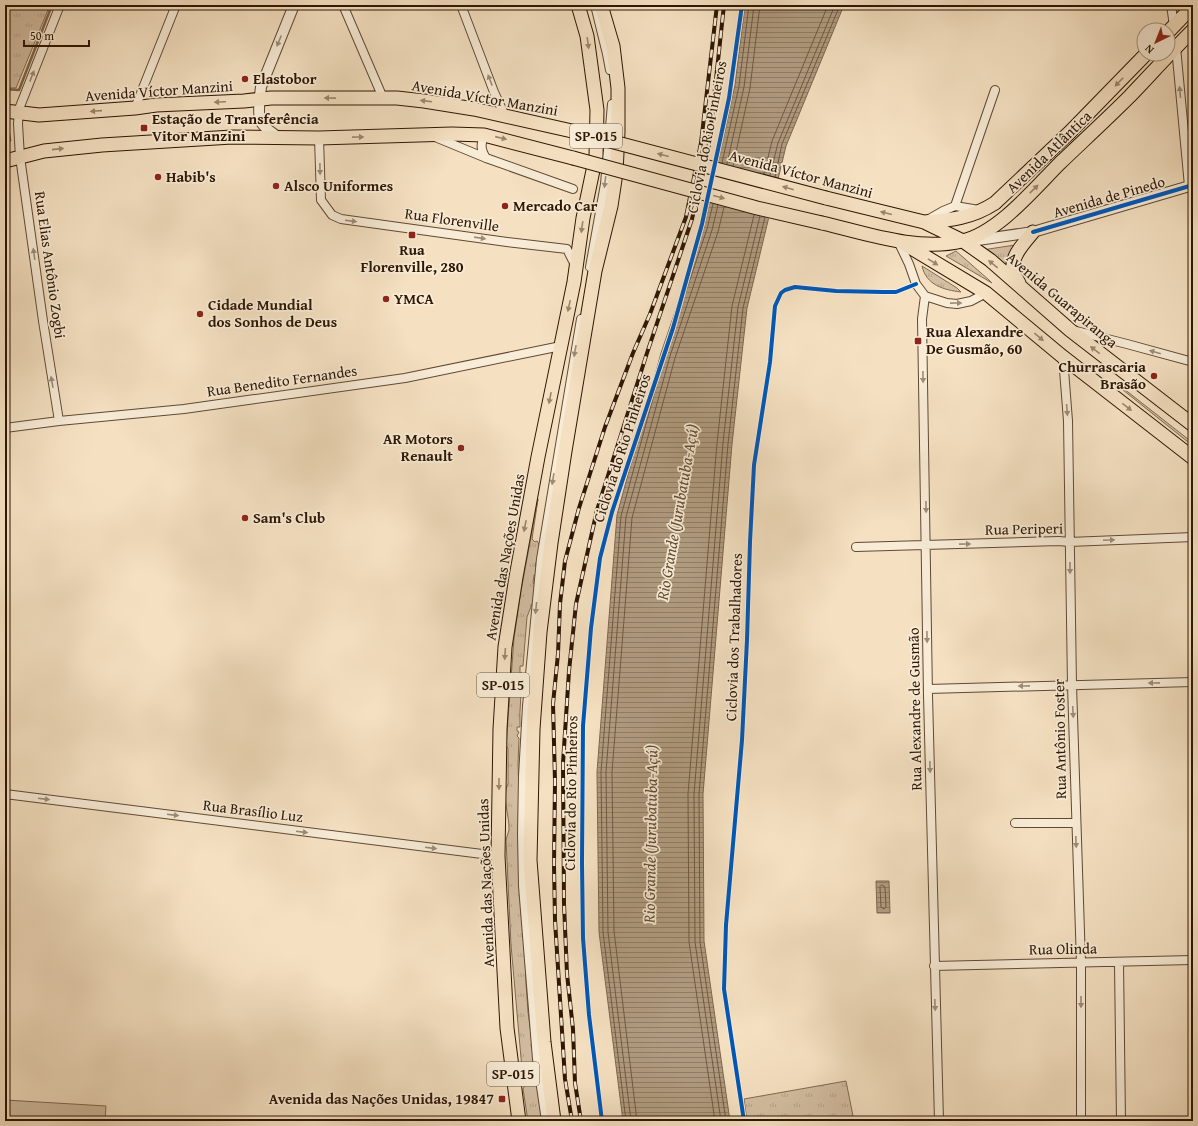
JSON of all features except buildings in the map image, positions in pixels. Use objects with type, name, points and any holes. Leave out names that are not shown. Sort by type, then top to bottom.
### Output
[{"type":"main road","name":"Avenida das Nações Unidas","points":[[519,1121],[507,1028],[498,856],[500,729],[505,647],[517,569],[576,267],[596,156],[597,110],[587,36],[578,5]]},
{"type":"main road","name":"SP-015","points":[[554,1121],[544,1042],[530,860],[533,729],[540,632],[564,459],[595,271],[611,206],[616,173],[618,88],[612,46],[602,5]]},
{"type":"main road","points":[[1176,24],[1193,6]]},
{"type":"main road","name":"Avenida Atlântica","points":[[1176,47],[1193,30]]},
{"type":"main road","name":"Avenida Atlântica","points":[[924,222],[969,216],[996,203],[1138,62]]},
{"type":"main road","name":"Avenida Atlântica","points":[[899,241],[941,245],[963,241],[980,234],[1006,216],[1129,97],[1162,62]]},
{"type":"main road","name":"Avenida Víctor Manzini","points":[[5,111],[39,115],[135,108],[156,105],[271,98],[397,98],[474,109],[572,131],[826,198],[924,222]]},
{"type":"main road","points":[[5,161],[44,151],[102,145],[232,137],[319,138],[484,134],[757,208],[899,241],[986,294],[1063,357],[1193,458]]},
{"type":"main road","name":"Avenida Guarapiranga","points":[[924,222],[963,241],[990,260],[1070,330],[1193,425]]},
{"type":"main road","points":[[1022,288],[1013,273],[1013,262],[1016,255],[1033,232]]},
{"type":"street","points":[[18,113],[60,5]]},
{"type":"street","points":[[135,108],[176,5]]},
{"type":"street","points":[[278,137],[261,122],[259,99],[261,87],[294,5]]},
{"type":"street","points":[[343,5],[383,98]]},
{"type":"street","points":[[461,5],[494,92],[505,116]]},
{"type":"street","points":[[546,1121],[537,1059],[523,886],[522,834],[524,768],[527,706],[541,559],[553,477],[606,176],[612,114],[612,82],[595,5]]},
{"type":"street","points":[[1171,5],[1171,22]]},
{"type":"street","points":[[1176,47],[1191,186]]},
{"type":"street","points":[[955,206],[995,90]]},
{"type":"street","name":"Rua Elias Antônio Zogbi","points":[[18,113],[20,157],[43,321],[59,421]]},
{"type":"street","points":[[484,134],[481,145],[482,152],[486,158]]},
{"type":"street","points":[[430,135],[486,158],[573,189]]},
{"type":"street","name":"Rua Florenville","points":[[319,138],[321,200],[332,215],[341,219],[567,249],[576,267]]},
{"type":"street","name":"Avenida de Pinedo","points":[[963,241],[1033,232],[1191,186]]},
{"type":"street","points":[[924,222],[955,206],[984,210]]},
{"type":"street","points":[[899,241],[918,288],[925,296],[947,303],[957,304],[971,301],[986,294]]},
{"type":"street","name":"Rua Alexandre de Gusmão","points":[[925,296],[922,319],[928,689],[939,1121]]},
{"type":"street","points":[[1070,330],[1193,362]]},
{"type":"street","name":"Rua Benedito Fernandes","points":[[5,428],[59,421],[184,409],[405,378],[560,346]]},
{"type":"street","name":"Rua Antônio Foster","points":[[1063,357],[1068,421],[1072,685],[1081,963],[1081,1121]]},
{"type":"street","name":"Rua Periperi","points":[[856,547],[1059,541],[1069,542],[1193,537]]},
{"type":"street","points":[[928,689],[1193,682]]},
{"type":"street","name":"Rua Brasílio Luz","points":[[5,794],[498,856]]},
{"type":"street","points":[[1015,823],[1076,823]]},
{"type":"street","name":"Rua Olinda","points":[[934,966],[1193,960]]},
{"type":"street","points":[[1119,962],[1121,1121]]},
{"type":"green space","points":[[5,5],[50,5],[16,88],[5,88]]},
{"type":"green space","points":[[5,129],[9,130],[11,141],[5,143]]},
{"type":"green space","points":[[1022,244],[1012,274],[982,250]]},
{"type":"green space","points":[[956,251],[989,280],[992,283],[946,256]]},
{"type":"green space","points":[[922,266],[961,292],[942,288],[932,282],[927,278]]},
{"type":"green space","points":[[1119,385],[1193,443],[1193,446],[1118,386]]},
{"type":"green space","points":[[538,499],[532,539],[535,542],[537,541],[540,546],[538,563],[536,562],[535,566],[537,566],[536,575],[534,575],[533,583],[535,584],[534,599],[527,617],[523,666],[520,666],[520,673],[522,673],[520,727],[517,727],[517,731],[519,732],[517,736],[519,738],[518,764],[526,983],[528,1012],[536,1069],[522,1069],[511,945],[506,840],[509,825],[505,794],[508,784],[508,748],[506,746],[514,638]]},
{"type":"green space","points":[[533,1081],[537,1082],[543,1121],[528,1121],[523,1089],[525,1085]]},
{"type":"green space","points":[[846,1081],[854,1121],[747,1121],[744,1099]]},
{"type":"green space","points":[[5,1100],[106,1106],[105,1121],[5,1121]]},
{"type":"water","name":"Rio Grande (Jurubatuba-Açú)","points":[[745,5],[844,5],[786,146],[747,308],[732,444],[703,794],[704,941],[730,1121],[623,1121],[599,932],[597,772],[617,515],[661,353],[704,227],[735,85]]},
{"type":"water","points":[[876,881],[889,881],[890,913],[877,913]]},
{"type":"pier","points":[[716,164],[780,181],[770,219],[707,202]]},
{"type":"waterway","points":[[5,89],[19,90],[52,5]]},
{"type":"railway","points":[[572,1121],[565,1079],[555,920],[554,865],[555,781],[553,704],[558,654],[560,604],[565,561],[579,508],[605,427],[633,353],[650,314],[686,217],[701,143],[717,5]]},
{"type":"railway","points":[[581,1121],[575,1083],[573,1029],[567,974],[564,904],[563,763],[569,671],[576,604],[597,510],[692,219],[709,144],[724,5]]},
{"type":"cycle path","name":"Ciclovia do Rio Pinheiros","points":[[602,1121],[589,1015],[583,938],[583,726],[591,628],[600,558],[612,512],[673,328],[702,224],[729,98],[742,5]]},
{"type":"cycle path","points":[[1033,232],[1193,185]]},
{"type":"cycle path","name":"Ciclovia dos Trabalhadores","points":[[744,1121],[724,989],[726,925],[742,740],[754,465],[770,362],[775,306],[781,293],[795,287],[836,291],[896,292],[916,284]]},
{"type":"place","name":"Elastobor","points":[[245,79]]},
{"type":"place","name":"Estação de Transferência Vitor Manzini","points":[[144,128]]},
{"type":"place","name":"Habib's","points":[[158,177]]},
{"type":"place","name":"Alsco Uniformes","points":[[276,186]]},
{"type":"place","name":"Mercado Car","points":[[505,206]]},
{"type":"place","name":"Rua Florenville, 280","points":[[412,235]]},
{"type":"place","name":"YMCA","points":[[386,299]]},
{"type":"place","name":"Cidade Mundial dos Sonhos de Deus","points":[[200,314]]},
{"type":"place","name":"Rua Alexandre De Gusmão, 60","points":[[918,341]]},
{"type":"place","name":"Churrascaria Brasão","points":[[1154,376]]},
{"type":"place","name":"AR Motors Renault","points":[[461,448]]},
{"type":"place","name":"Sam's Club","points":[[245,518]]},
{"type":"place","name":"Avenida das Nações Unidas, 19847","points":[[502,1099]]}]
